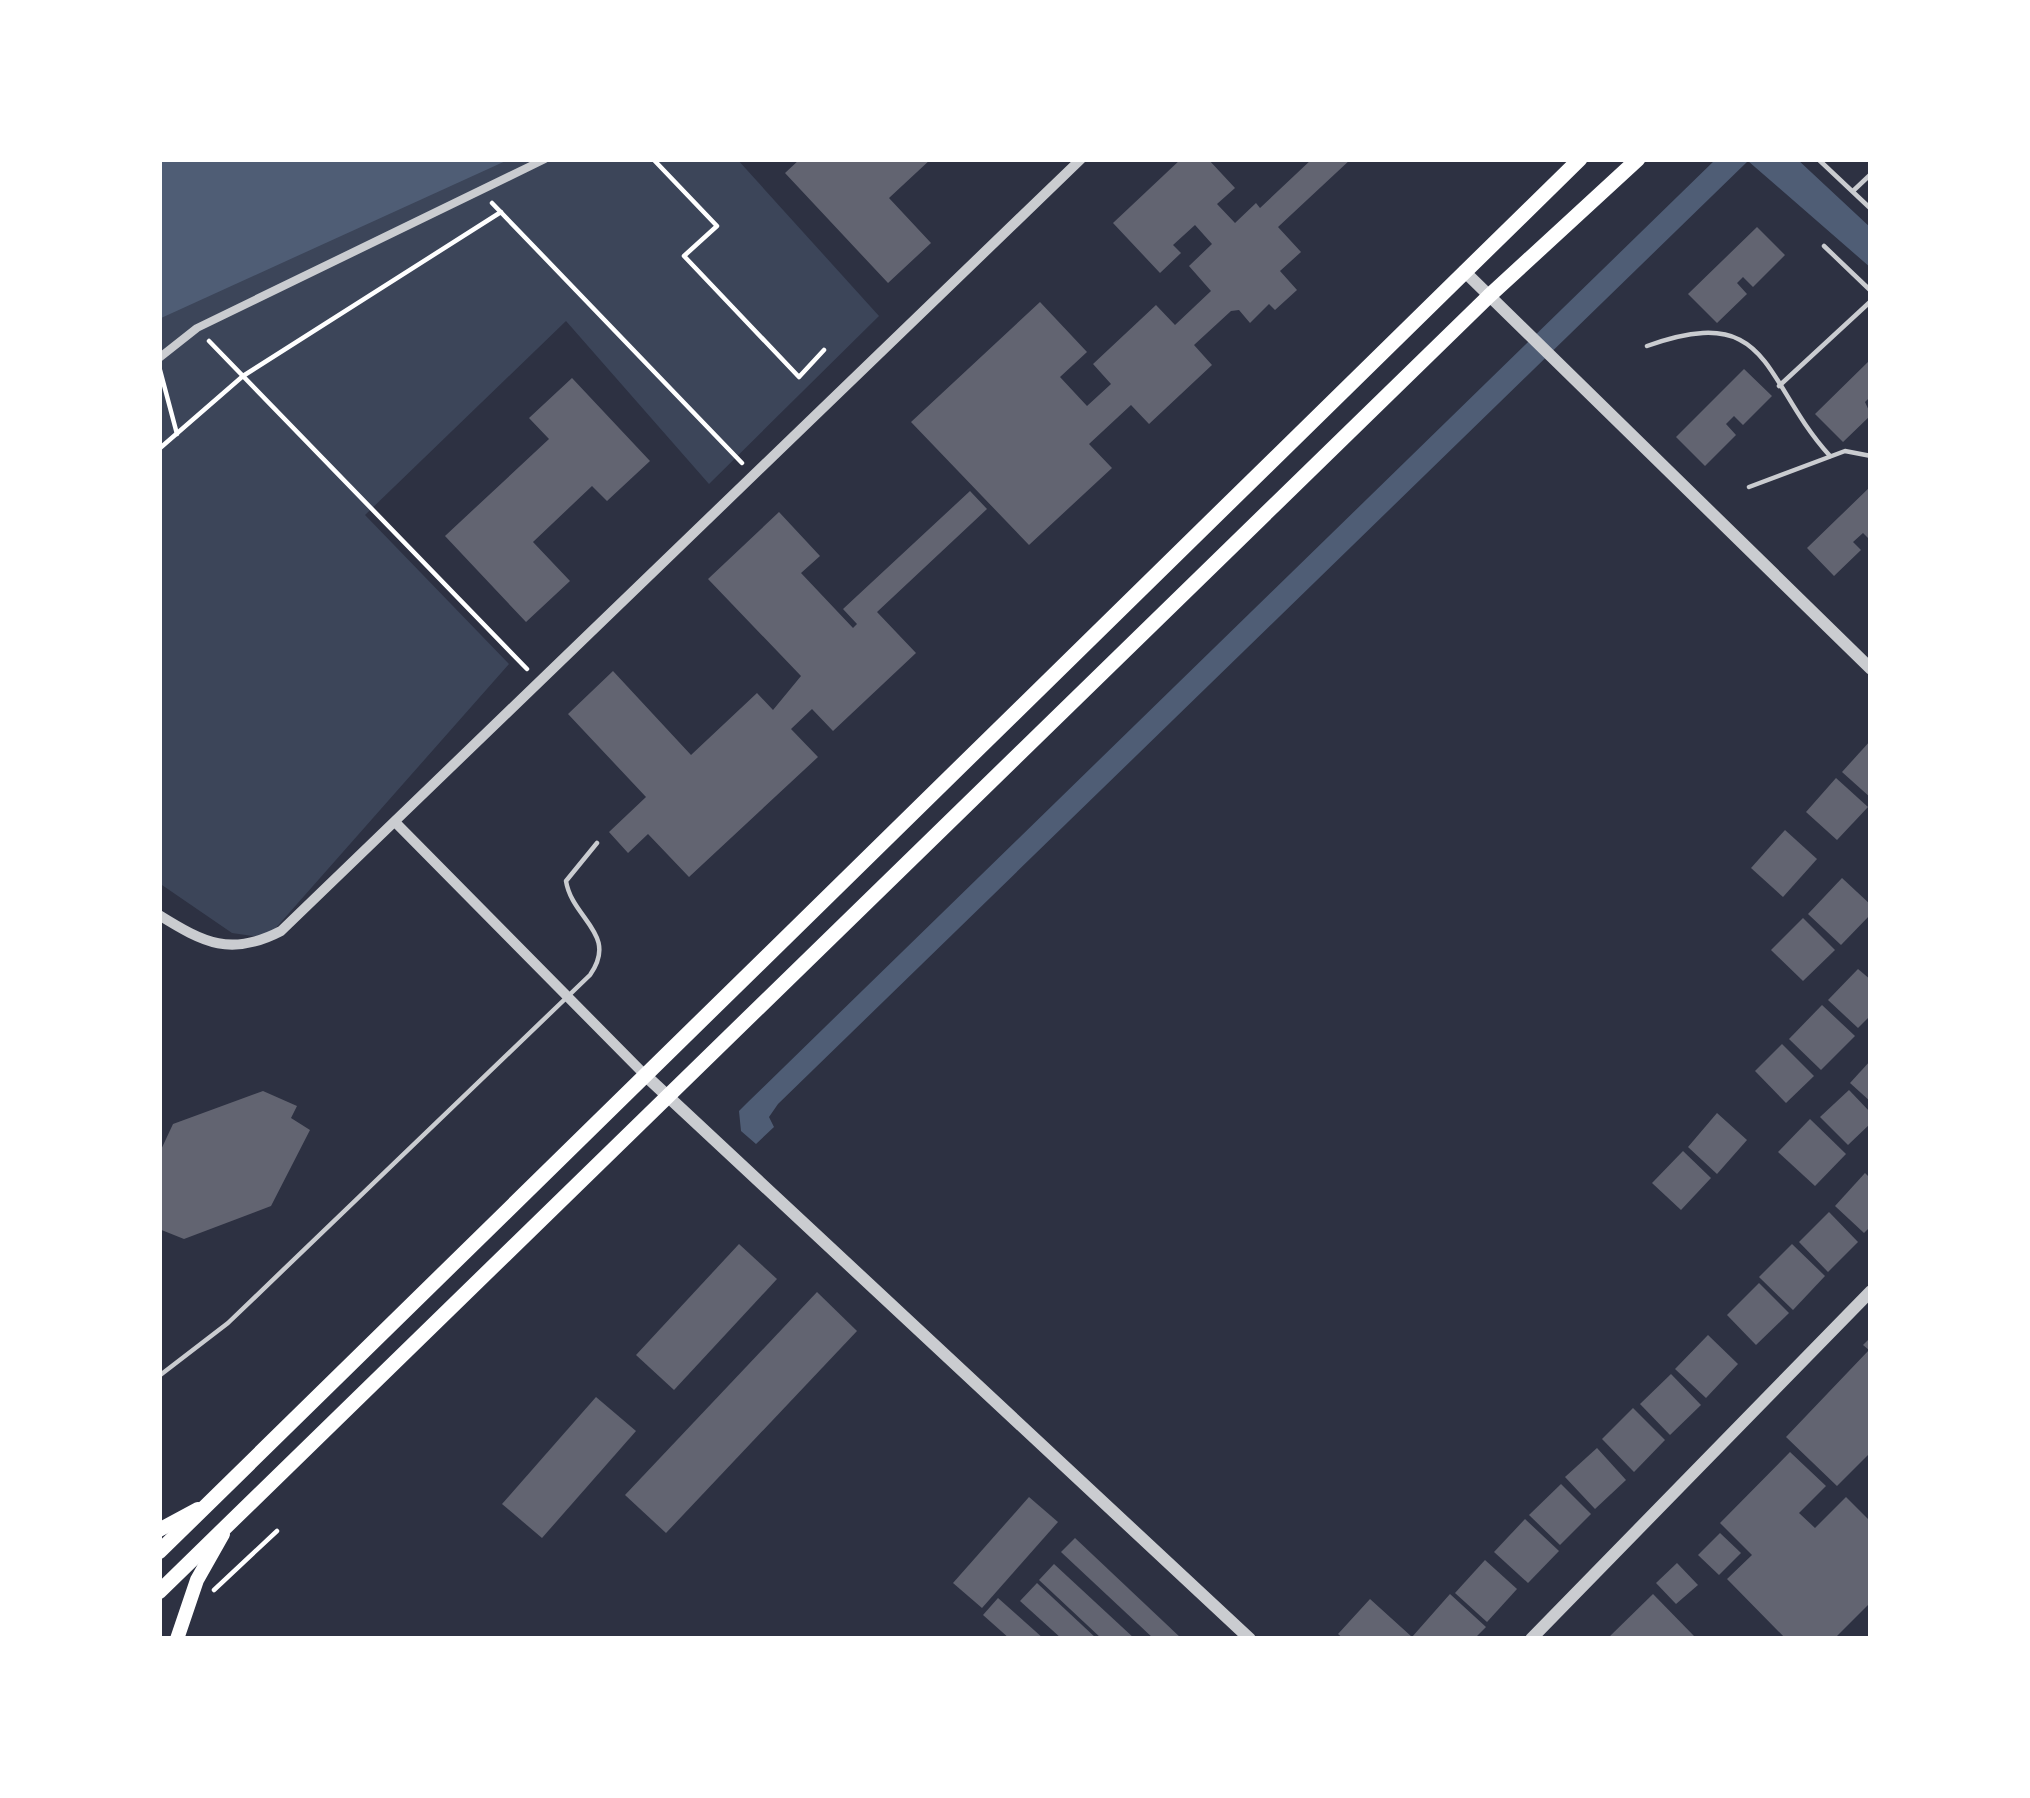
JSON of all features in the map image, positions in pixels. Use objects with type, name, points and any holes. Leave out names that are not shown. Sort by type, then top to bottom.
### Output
[{"type":"main road","points":[[159,1552],[1580,159]]},
{"type":"main road","points":[[159,1592],[240,1508],[1489,296],[1638,159]]},
{"type":"main road","points":[[159,1530],[217,1496]]},
{"type":"main road","points":[[177,1639],[206,1563],[240,1508]]},
{"type":"street","points":[[159,358],[197,328],[545,159]]},
{"type":"street","points":[[159,915],[206,945],[238,947],[267,938],[395,822],[1081,159]]},
{"type":"street","points":[[1464,271],[1871,669]]},
{"type":"street","points":[[395,822],[665,1096],[1250,1639]]},
{"type":"street","points":[[1531,1639],[1871,1292]]},
{"type":"lane","points":[[1818,159],[1871,208]]},
{"type":"lane","points":[[1852,191],[1871,174]]},
{"type":"lane","points":[[1824,246],[1871,291]]},
{"type":"lane","points":[[1779,386],[1871,301]]},
{"type":"lane","points":[[1647,346],[1679,334],[1726,330],[1756,348],[1802,425],[1830,456]]},
{"type":"lane","points":[[1748,487],[1845,451],[1871,456]]},
{"type":"lane","points":[[159,1376],[228,1323],[590,974],[602,951],[600,937],[568,896],[566,880],[597,843]]},
{"type":"path","points":[[653,159],[717,226],[684,256],[799,377],[824,350]]},
{"type":"path","points":[[668,175],[670,159]]},
{"type":"path","points":[[482,191],[754,476]]},
{"type":"path","points":[[159,449],[244,376],[501,212]]},
{"type":"path","points":[[197,328],[540,682]]},
{"type":"path","points":[[159,369],[177,434]]},
{"type":"path","points":[[184,1618],[277,1531]]},
{"type":"shaded area","points":[[159,159],[737,159],[879,316],[709,484],[566,321],[365,515],[509,664],[267,938],[232,933],[159,883]]},
{"type":"shaded area","points":[[159,159],[510,159],[159,319]]},
{"type":"shaded area","points":[[1716,159],[1797,159],[1871,228],[1871,268],[1748,161],[778,1104],[769,1117],[774,1127],[756,1144],[741,1131],[739,1111],[747,1103]]},
{"type":"building","points":[[800,159],[931,159],[889,198],[931,243],[888,283],[785,173]]},
{"type":"building","points":[[1181,159],[1208,159],[1235,188],[1217,204],[1235,223],[1256,203],[1260,208],[1312,159],[1351,159],[1278,227],[1301,252],[1280,271],[1297,290],[1275,310],[1269,304],[1250,323],[1239,310],[1231,311],[1194,345],[1212,365],[1149,424],[1131,405],[1089,444],[1112,468],[1029,545],[911,422],[1040,302],[1087,352],[1060,377],[1087,406],[1111,384],[1093,364],[1156,305],[1175,325],[1211,291],[1189,266],[1212,244],[1195,225],[1173,245],[1181,253],[1160,273],[1113,223]]},
{"type":"building","points":[[1757,227],[1785,255],[1753,287],[1743,277],[1737,283],[1747,294],[1717,323],[1688,294]]},
{"type":"building","points":[[1871,359],[1871,396],[1865,402],[1871,415],[1843,442],[1815,414]]},
{"type":"building","points":[[1744,369],[1772,396],[1743,425],[1734,416],[1726,424],[1736,435],[1705,466],[1676,437]]},
{"type":"building","points":[[572,378],[650,461],[607,501],[592,486],[533,542],[570,581],[526,622],[445,536],[549,439],[529,418]]},
{"type":"building","points":[[1871,486],[1871,541],[1863,533],[1853,542],[1861,550],[1834,576],[1807,548]]},
{"type":"building","points":[[970,491],[987,509],[877,612],[916,653],[833,731],[812,709],[791,729],[818,757],[689,877],[648,834],[628,853],[609,832],[646,797],[568,714],[613,671],[691,755],[757,693],[773,710],[801,676],[708,579],[779,512],[820,556],[801,573],[853,628],[857,624],[843,609]]},
{"type":"building","points":[[1871,740],[1871,798],[1842,772]]},
{"type":"building","points":[[1836,778],[1868,807],[1837,840],[1806,812]]},
{"type":"building","points":[[1785,830],[1817,859],[1783,897],[1751,868]]},
{"type":"building","points":[[1842,878],[1871,905],[1871,914],[1841,945],[1808,914]]},
{"type":"building","points":[[1803,918],[1835,950],[1803,981],[1771,950]]},
{"type":"building","points":[[1858,969],[1871,980],[1871,1015],[1858,1028],[1828,1000]]},
{"type":"building","points":[[1822,1005],[1855,1036],[1821,1070],[1789,1039]]},
{"type":"building","points":[[1782,1044],[1814,1076],[1786,1103],[1755,1071]]},
{"type":"building","points":[[1871,1060],[1871,1102],[1850,1083]]},
{"type":"building","points":[[1849,1090],[1871,1113],[1871,1123],[1848,1145],[1820,1117]]},
{"type":"building","points":[[263,1091],[297,1106],[291,1118],[310,1130],[271,1206],[184,1239],[159,1229],[159,1154],[173,1124]]},
{"type":"building","points":[[1717,1113],[1747,1140],[1717,1174],[1688,1147]]},
{"type":"building","points":[[1810,1119],[1846,1154],[1815,1186],[1778,1152]]},
{"type":"building","points":[[1683,1151],[1711,1178],[1681,1210],[1652,1183]]},
{"type":"building","points":[[1865,1173],[1871,1179],[1871,1226],[1864,1233],[1835,1206]]},
{"type":"building","points":[[1829,1212],[1858,1242],[1828,1272],[1799,1242]]},
{"type":"building","points":[[739,1244],[777,1279],[674,1390],[636,1355]]},
{"type":"building","points":[[1792,1244],[1825,1276],[1793,1310],[1759,1277]]},
{"type":"building","points":[[1759,1283],[1789,1313],[1756,1345],[1727,1315]]},
{"type":"building","points":[[817,1292],[857,1331],[666,1533],[625,1495]]},
{"type":"building","points":[[1708,1335],[1738,1364],[1706,1398],[1675,1369]]},
{"type":"building","points":[[1871,1337],[1871,1452],[1837,1486],[1786,1437],[1869,1350],[1863,1345]]},
{"type":"building","points":[[1671,1374],[1701,1405],[1670,1435],[1640,1404]]},
{"type":"building","points":[[596,1397],[636,1431],[542,1538],[502,1504]]},
{"type":"building","points":[[1633,1408],[1665,1440],[1634,1472],[1602,1439]]},
{"type":"building","points":[[1597,1448],[1626,1480],[1595,1509],[1565,1477]]},
{"type":"building","points":[[1790,1452],[1826,1486],[1799,1513],[1815,1528],[1846,1497],[1871,1522],[1871,1602],[1834,1639],[1786,1639],[1727,1579],[1752,1555],[1720,1523]]},
{"type":"building","points":[[1561,1484],[1591,1514],[1560,1545],[1529,1515]]},
{"type":"building","points":[[1029,1497],[1058,1522],[982,1608],[953,1583]]},
{"type":"building","points":[[1525,1519],[1559,1551],[1528,1583],[1494,1552]]},
{"type":"building","points":[[1720,1533],[1741,1553],[1719,1575],[1698,1555]]},
{"type":"building","points":[[1075,1538],[1182,1639],[1154,1639],[1061,1552]]},
{"type":"building","points":[[1485,1560],[1517,1589],[1487,1622],[1455,1593]]},
{"type":"building","points":[[1677,1563],[1698,1585],[1676,1604],[1656,1583]]},
{"type":"building","points":[[1054,1564],[1135,1639],[1102,1639],[1039,1580]]},
{"type":"building","points":[[1037,1583],[1097,1639],[1062,1639],[1020,1601]]},
{"type":"building","points":[[1450,1594],[1486,1627],[1474,1639],[1344,1639],[1338,1634],[1370,1599],[1412,1637]]},
{"type":"building","points":[[1653,1594],[1694,1636],[1691,1639],[1607,1639]]},
{"type":"building","points":[[998,1598],[1044,1639],[1010,1639],[983,1615]]}]
